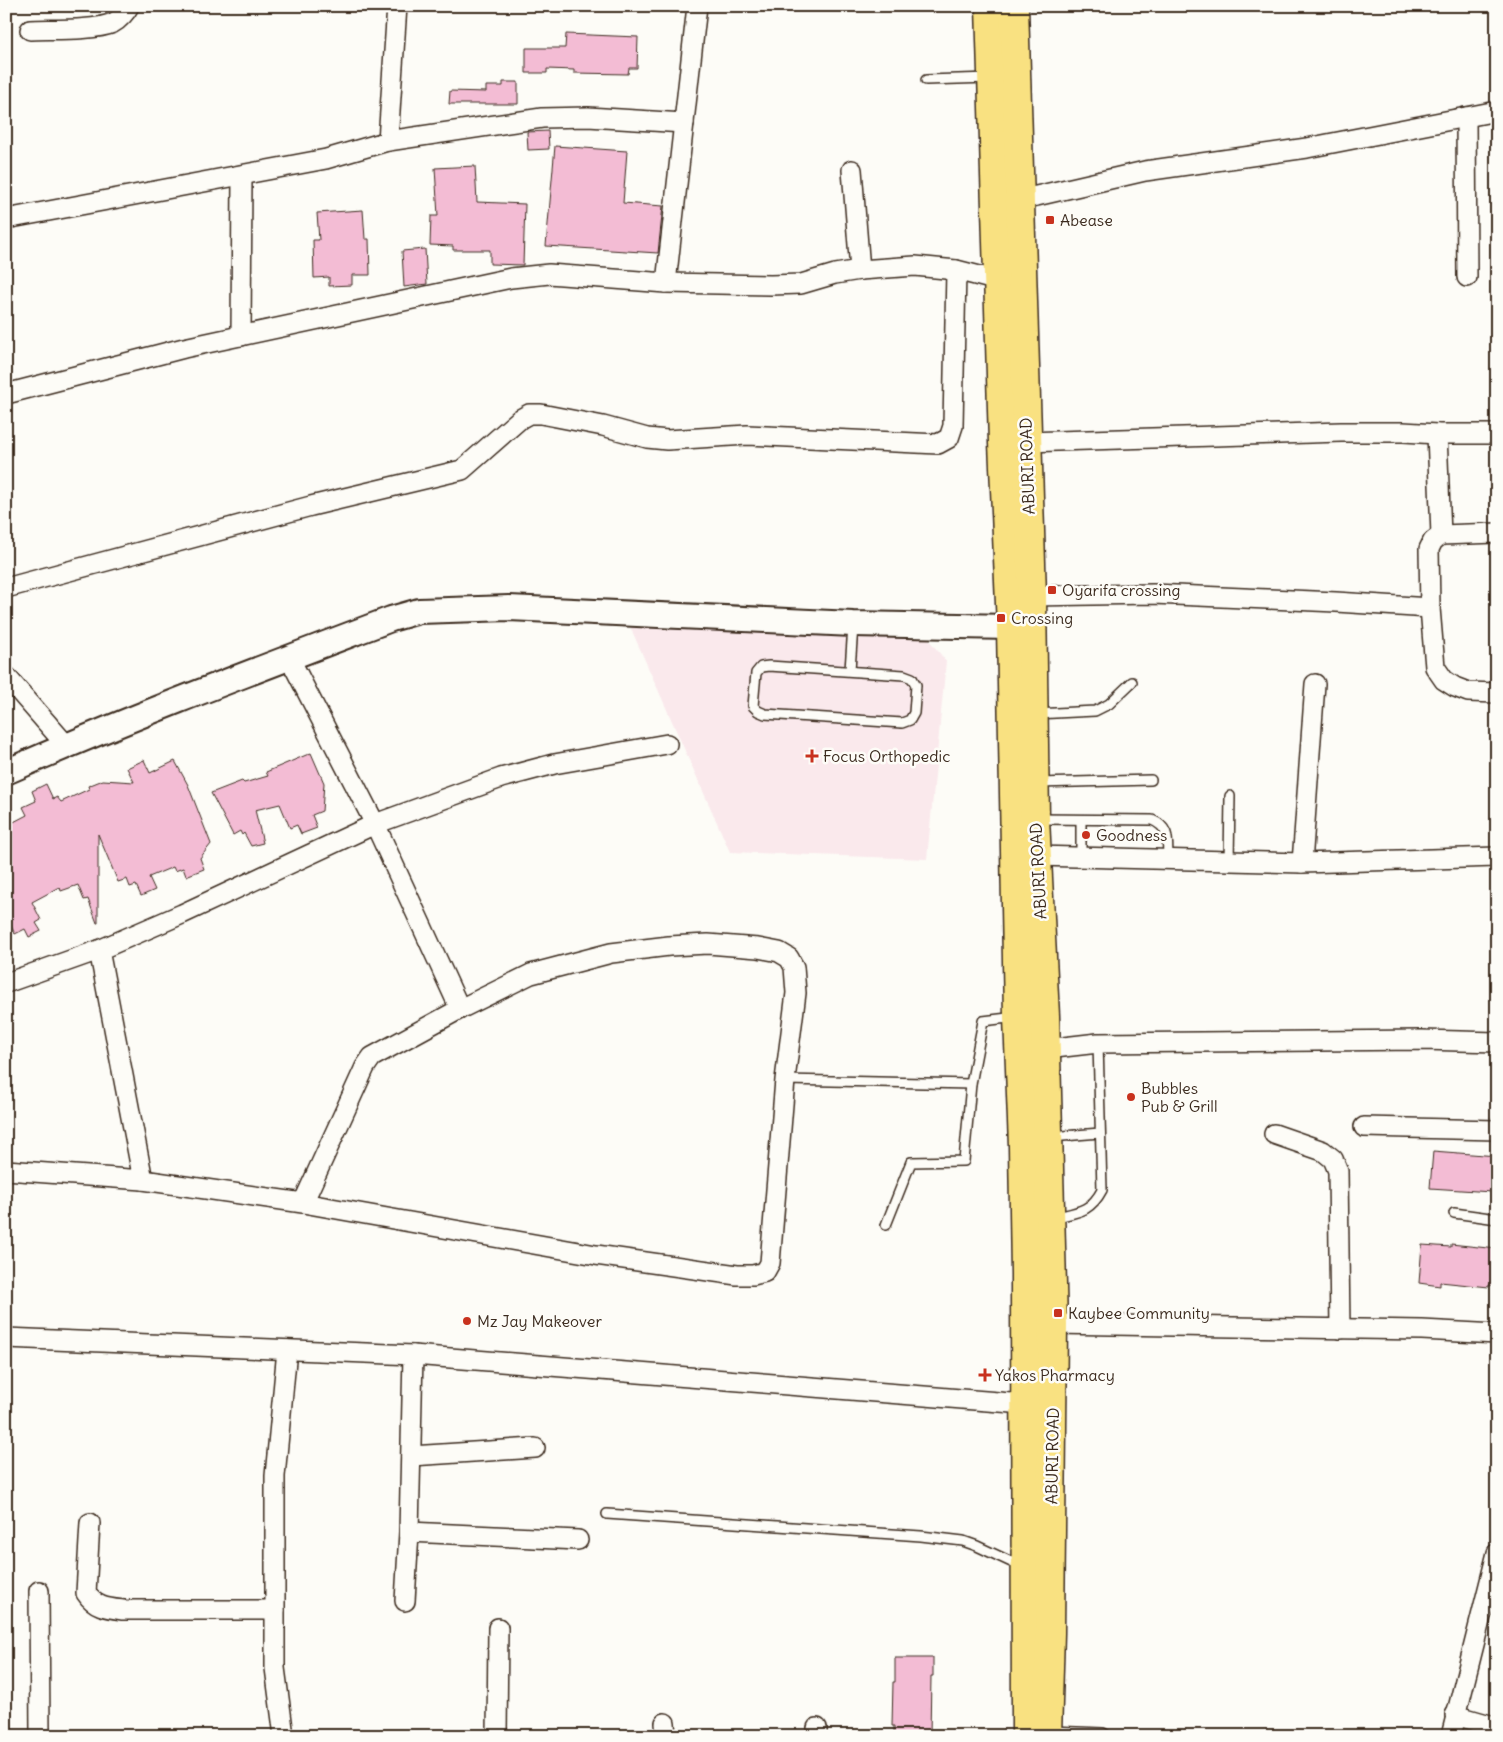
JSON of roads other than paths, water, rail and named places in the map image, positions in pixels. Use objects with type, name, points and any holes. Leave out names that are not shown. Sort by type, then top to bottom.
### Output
[{"type":"highway","name":"ABURI ROAD","points":[[990,6],[1003,443],[1011,627],[1032,1016],[1046,1049],[1049,1138],[1053,1324],[1040,1734]]},
{"type":"highway","name":"ABURI ROAD","points":[[1014,6],[1032,596],[1037,856],[1025,1274],[1026,1570],[1040,1734]]},
{"type":"street","points":[[30,30],[91,27],[113,23],[129,6]]},
{"type":"street","points":[[388,141],[397,6]]},
{"type":"street","points":[[666,283],[696,6]]},
{"type":"street","points":[[1019,200],[1145,171],[1307,148],[1497,110]]},
{"type":"street","points":[[6,219],[326,159],[388,141],[542,118],[588,117],[684,122]]},
{"type":"street","points":[[1466,117],[1467,277]]},
{"type":"street","points":[[852,170],[860,270]]},
{"type":"street","points":[[241,336],[242,175]]},
{"type":"street","points":[[6,394],[184,348],[511,278],[549,274],[666,283],[771,285],[801,284],[835,274],[860,270],[915,266],[956,270],[999,281]]},
{"type":"street","points":[[6,588],[311,506],[462,470],[520,419],[529,414],[550,416],[603,426],[648,438],[667,440],[747,435],[938,444],[949,438],[953,426],[956,270]]},
{"type":"street","points":[[1026,442],[1340,432],[1497,434]]},
{"type":"street","points":[[1437,434],[1441,535]]},
{"type":"street","points":[[1497,533],[1441,535],[1433,541],[1429,549],[1430,608],[1435,667],[1444,680],[1455,687],[1468,692],[1497,693]]},
{"type":"street","points":[[1032,596],[1153,594],[1430,608]]},
{"type":"street","points":[[6,772],[66,745],[182,698],[391,619],[419,611],[509,608],[853,624],[1011,627]]},
{"type":"street","points":[[289,657],[376,824],[460,1009]]},
{"type":"street","points":[[6,676],[66,745]]},
{"type":"street","points":[[1302,862],[1315,684]]},
{"type":"street","points":[[6,984],[99,950],[182,914],[376,824],[501,778],[554,764],[667,744]]},
{"type":"street","points":[[1037,856],[1229,862],[1497,857]]},
{"type":"street","points":[[6,1170],[143,1180],[303,1203],[596,1255],[737,1275],[753,1275],[765,1272],[770,1263],[785,1080],[796,993],[794,967],[790,958],[779,952],[758,948],[708,944],[668,946],[611,953],[531,974],[460,1009],[372,1057],[365,1067],[303,1203]]},
{"type":"street","points":[[99,950],[143,1180]]},
{"type":"street","points":[[1046,1049],[1098,1043],[1422,1040],[1497,1042]]},
{"type":"street","points":[[1364,1127],[1497,1130]]},
{"type":"street","points":[[1274,1134],[1322,1151],[1333,1159],[1338,1171],[1340,1329]]},
{"type":"street","points":[[1053,1324],[1200,1325],[1422,1330],[1497,1334]]},
{"type":"street","points":[[6,1338],[413,1355],[1025,1404]]},
{"type":"street","points":[[284,1736],[276,1668],[276,1468],[287,1350]]},
{"type":"street","points":[[405,1601],[409,1532],[413,1355]]},
{"type":"street","points":[[411,1456],[535,1448]]},
{"type":"street","points":[[90,1523],[86,1593],[91,1602],[103,1607],[123,1610],[275,1610]]},
{"type":"street","points":[[409,1532],[578,1540]]},
{"type":"street","points":[[1451,1736],[1497,1553]]},
{"type":"street","points":[[39,1591],[40,1736]]},
{"type":"street","points":[[497,1736],[498,1628]]},
{"type":"street","points":[[1455,1715],[1497,1727]]},
{"type":"lane","points":[[926,80],[993,78]]},
{"type":"lane","points":[[850,670],[853,624]]},
{"type":"lane","points":[[761,667],[850,670],[904,675],[912,678],[916,685],[914,713],[910,720],[902,723],[765,714],[758,711],[754,706],[756,673],[761,667]]},
{"type":"lane","points":[[1034,714],[1095,711],[1109,704],[1132,682]]},
{"type":"lane","points":[[1035,783],[1151,780]]},
{"type":"lane","points":[[1229,862],[1230,796]]},
{"type":"lane","points":[[1035,819],[1152,820],[1162,824],[1166,832],[1168,860]]},
{"type":"lane","points":[[1081,820],[1081,858]]},
{"type":"lane","points":[[886,1225],[911,1162],[964,1161],[970,1084],[983,1021],[1032,1016]]},
{"type":"lane","points":[[1050,1219],[1083,1210],[1095,1203],[1102,1190],[1098,1043]]},
{"type":"lane","points":[[785,1080],[970,1084]]},
{"type":"lane","points":[[1049,1138],[1100,1133]]},
{"type":"lane","points":[[1454,1213],[1497,1219]]},
{"type":"lane","points":[[608,1514],[921,1536],[963,1541],[1026,1570]]},
{"type":"lane","points":[[1040,1734],[1103,1733],[1109,1736]]},
{"type":"place","name":"Abease","points":[[1050,220]]},
{"type":"place","name":"Oyarifa crossing","points":[[1052,590]]},
{"type":"place","name":"Crossing","points":[[1001,618]]},
{"type":"place","name":"Focus Orthopedic","points":[[812,756]]},
{"type":"place","name":"Goodness","points":[[1086,835]]},
{"type":"place","name":"Bubbles Pub & Grill","points":[[1131,1097]]},
{"type":"place","name":"Kaybee Community","points":[[1058,1313]]},
{"type":"place","name":"Mz Jay Makeover","points":[[467,1321]]},
{"type":"place","name":"Yakos Pharmacy","points":[[985,1375]]}]
